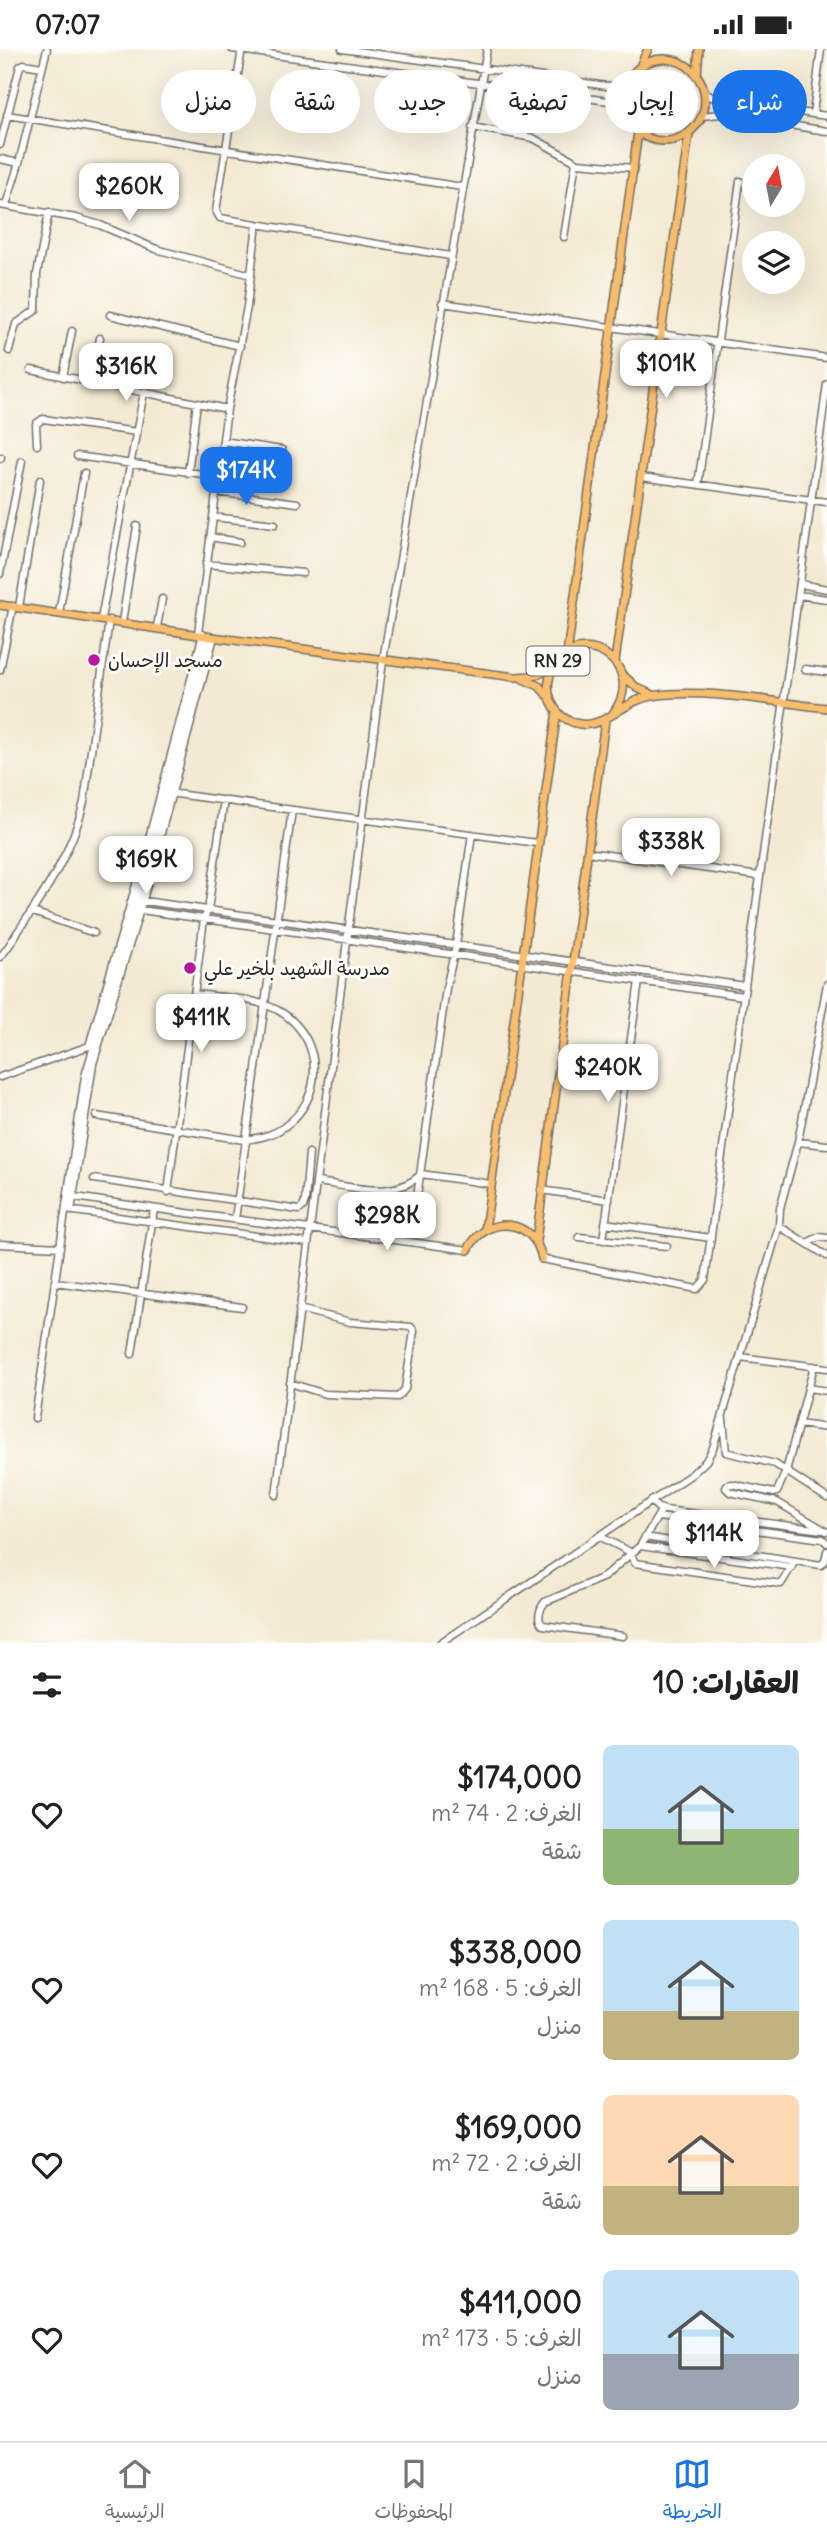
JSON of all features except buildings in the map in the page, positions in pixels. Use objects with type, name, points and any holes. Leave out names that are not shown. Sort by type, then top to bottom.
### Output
[{"type":"main road","points":[[638,70],[648,49]]},
{"type":"main road","points":[[697,70],[699,49]]},
{"type":"main road","points":[[640,67],[649,62],[670,59],[681,62],[690,70]]},
{"type":"main road","points":[[615,661],[689,134],[702,116],[704,91],[698,78]]},
{"type":"main road","points":[[567,654],[638,133]]},
{"type":"main road","points":[[640,133],[658,141],[668,141],[689,134]]},
{"type":"main road","name":"RN 29","points":[[0,605],[515,677],[534,676],[552,668],[575,650],[592,649],[615,661],[637,688],[659,695]]},
{"type":"main road","name":"RN 29","points":[[550,698],[548,688],[552,668]]},
{"type":"main road","points":[[614,712],[624,693],[622,672]]},
{"type":"main road","name":"RN 29","points":[[515,677],[539,686],[557,711]]},
{"type":"main road","name":"RN 29","points":[[605,720],[635,700],[659,695],[698,695],[827,708]]},
{"type":"main road","points":[[485,1230],[557,711],[571,722],[579,724],[588,725],[605,720],[541,1190],[536,1241],[542,1259]]},
{"type":"main road","points":[[468,1250],[472,1242],[485,1230],[505,1225],[524,1230],[536,1241]]},
{"type":"street","points":[[47,49],[19,163],[3,205],[49,212],[100,225],[156,249],[251,275]]},
{"type":"street","points":[[232,49],[605,101]]},
{"type":"street","points":[[342,49],[605,86]]},
{"type":"street","points":[[276,1495],[383,660],[487,49]]},
{"type":"street","points":[[813,114],[821,49]]},
{"type":"street","points":[[242,50],[217,214],[223,220],[450,257]]},
{"type":"street","points":[[0,145],[20,66],[24,64],[42,67]]},
{"type":"street","points":[[704,91],[711,97],[727,102],[827,116]]},
{"type":"street","points":[[702,116],[720,114],[827,131]]},
{"type":"street","points":[[7,115],[462,187]]},
{"type":"street","points":[[472,127],[534,138],[576,162],[633,168]]},
{"type":"street","points":[[0,159],[19,163]]},
{"type":"street","points":[[564,237],[576,162]]},
{"type":"street","points":[[698,485],[740,181]]},
{"type":"street","points":[[9,351],[16,324],[36,310],[37,274],[49,212]]},
{"type":"street","points":[[35,1418],[60,1247],[68,1210],[85,1076],[170,793],[206,635],[206,564],[227,409],[240,346],[257,224]]},
{"type":"street","points":[[442,303],[827,358]]},
{"type":"street","points":[[110,315],[240,346]]},
{"type":"street","points":[[63,377],[72,331]]},
{"type":"street","points":[[91,382],[100,338]]},
{"type":"street","points":[[31,370],[227,409]]},
{"type":"street","points":[[542,1259],[697,1289],[705,1280],[811,500],[824,428],[827,384]]},
{"type":"street","points":[[0,957],[33,912],[58,870],[78,827],[84,802],[105,620],[144,392]]},
{"type":"street","points":[[188,473],[197,403]]},
{"type":"street","points":[[37,445],[36,424],[43,419],[137,432]]},
{"type":"street","points":[[223,441],[282,450]]},
{"type":"street","points":[[77,456],[218,476]]},
{"type":"street","points":[[0,574],[22,461]]},
{"type":"street","points":[[60,613],[84,473]]},
{"type":"street","points":[[641,477],[827,502]]},
{"type":"street","points":[[0,670],[16,607],[40,480]]},
{"type":"street","points":[[216,492],[297,503]]},
{"type":"street","points":[[213,517],[275,524]]},
{"type":"street","points":[[122,622],[137,526]]},
{"type":"street","points":[[210,537],[240,542]]},
{"type":"street","points":[[206,564],[303,573]]},
{"type":"street","points":[[800,585],[827,589]]},
{"type":"street","points":[[799,595],[827,599]]},
{"type":"street","points":[[157,627],[162,599]]},
{"type":"street","points":[[0,1077],[89,1046],[206,635]]},
{"type":"street","points":[[805,669],[827,672]]},
{"type":"street","points":[[170,793],[537,843]]},
{"type":"street","points":[[168,1192],[204,919],[208,910],[224,800]]},
{"type":"street","points":[[235,1219],[292,810]]},
{"type":"street","points":[[415,1211],[446,988],[456,945],[472,834]]},
{"type":"street","points":[[587,852],[760,876]]},
{"type":"street","points":[[140,900],[745,986]]},
{"type":"street","points":[[137,909],[743,996]]},
{"type":"street","points":[[33,912],[94,933]]},
{"type":"street","points":[[603,1240],[640,972]]},
{"type":"street","points":[[440,1643],[692,1474],[706,1461],[713,1448],[779,1226],[780,1207],[797,1142],[827,984]]},
{"type":"street","points":[[96,1116],[246,1140],[266,1137],[283,1129],[298,1116],[313,1086],[313,1053],[295,1024],[265,1004],[195,995]]},
{"type":"street","points":[[797,1142],[827,1145]]},
{"type":"street","points":[[94,1179],[299,1210],[303,1207],[309,1153]]},
{"type":"street","points":[[317,1182],[388,1191],[406,1186],[421,1174],[491,1184]]},
{"type":"street","points":[[541,1190],[608,1200]]},
{"type":"street","points":[[70,1196],[468,1250]]},
{"type":"street","points":[[132,1354],[154,1209]]},
{"type":"street","points":[[68,1210],[308,1243]]},
{"type":"street","points":[[605,1223],[711,1238]]},
{"type":"street","points":[[779,1226],[827,1256]]},
{"type":"street","points":[[579,1237],[667,1246]]},
{"type":"street","points":[[807,1243],[819,1237],[827,1238]]},
{"type":"street","points":[[0,1244],[60,1247]]},
{"type":"street","points":[[55,1282],[242,1307]]},
{"type":"street","points":[[290,1383],[325,1394],[398,1397],[405,1389],[414,1331],[411,1327],[350,1322],[299,1309]]},
{"type":"street","points":[[740,1357],[827,1368]]},
{"type":"street","points":[[814,1366],[786,1471],[774,1493],[732,1484],[727,1485],[726,1490],[777,1502],[827,1531]]},
{"type":"street","points":[[808,1388],[827,1391]]},
{"type":"street","points":[[722,1417],[726,1452],[770,1462],[827,1498]]},
{"type":"street","points":[[799,1424],[827,1428]]},
{"type":"street","points":[[652,1501],[662,1509],[827,1531]]},
{"type":"street","points":[[623,1636],[543,1625],[540,1618],[541,1607],[545,1602],[604,1577],[640,1546],[662,1509]]},
{"type":"street","points":[[658,1517],[823,1539],[827,1543]]},
{"type":"street","points":[[599,1536],[630,1552],[635,1563],[781,1584],[793,1564]]},
{"type":"street","points":[[645,1537],[793,1564]]},
{"type":"street","points":[[640,1546],[821,1565],[825,1561],[827,1551]]},
{"type":"place","name":"مسجد الإحسان","points":[[94,660]]},
{"type":"place","name":"مدرسة الشهيد بلخير علي","points":[[190,968]]}]
